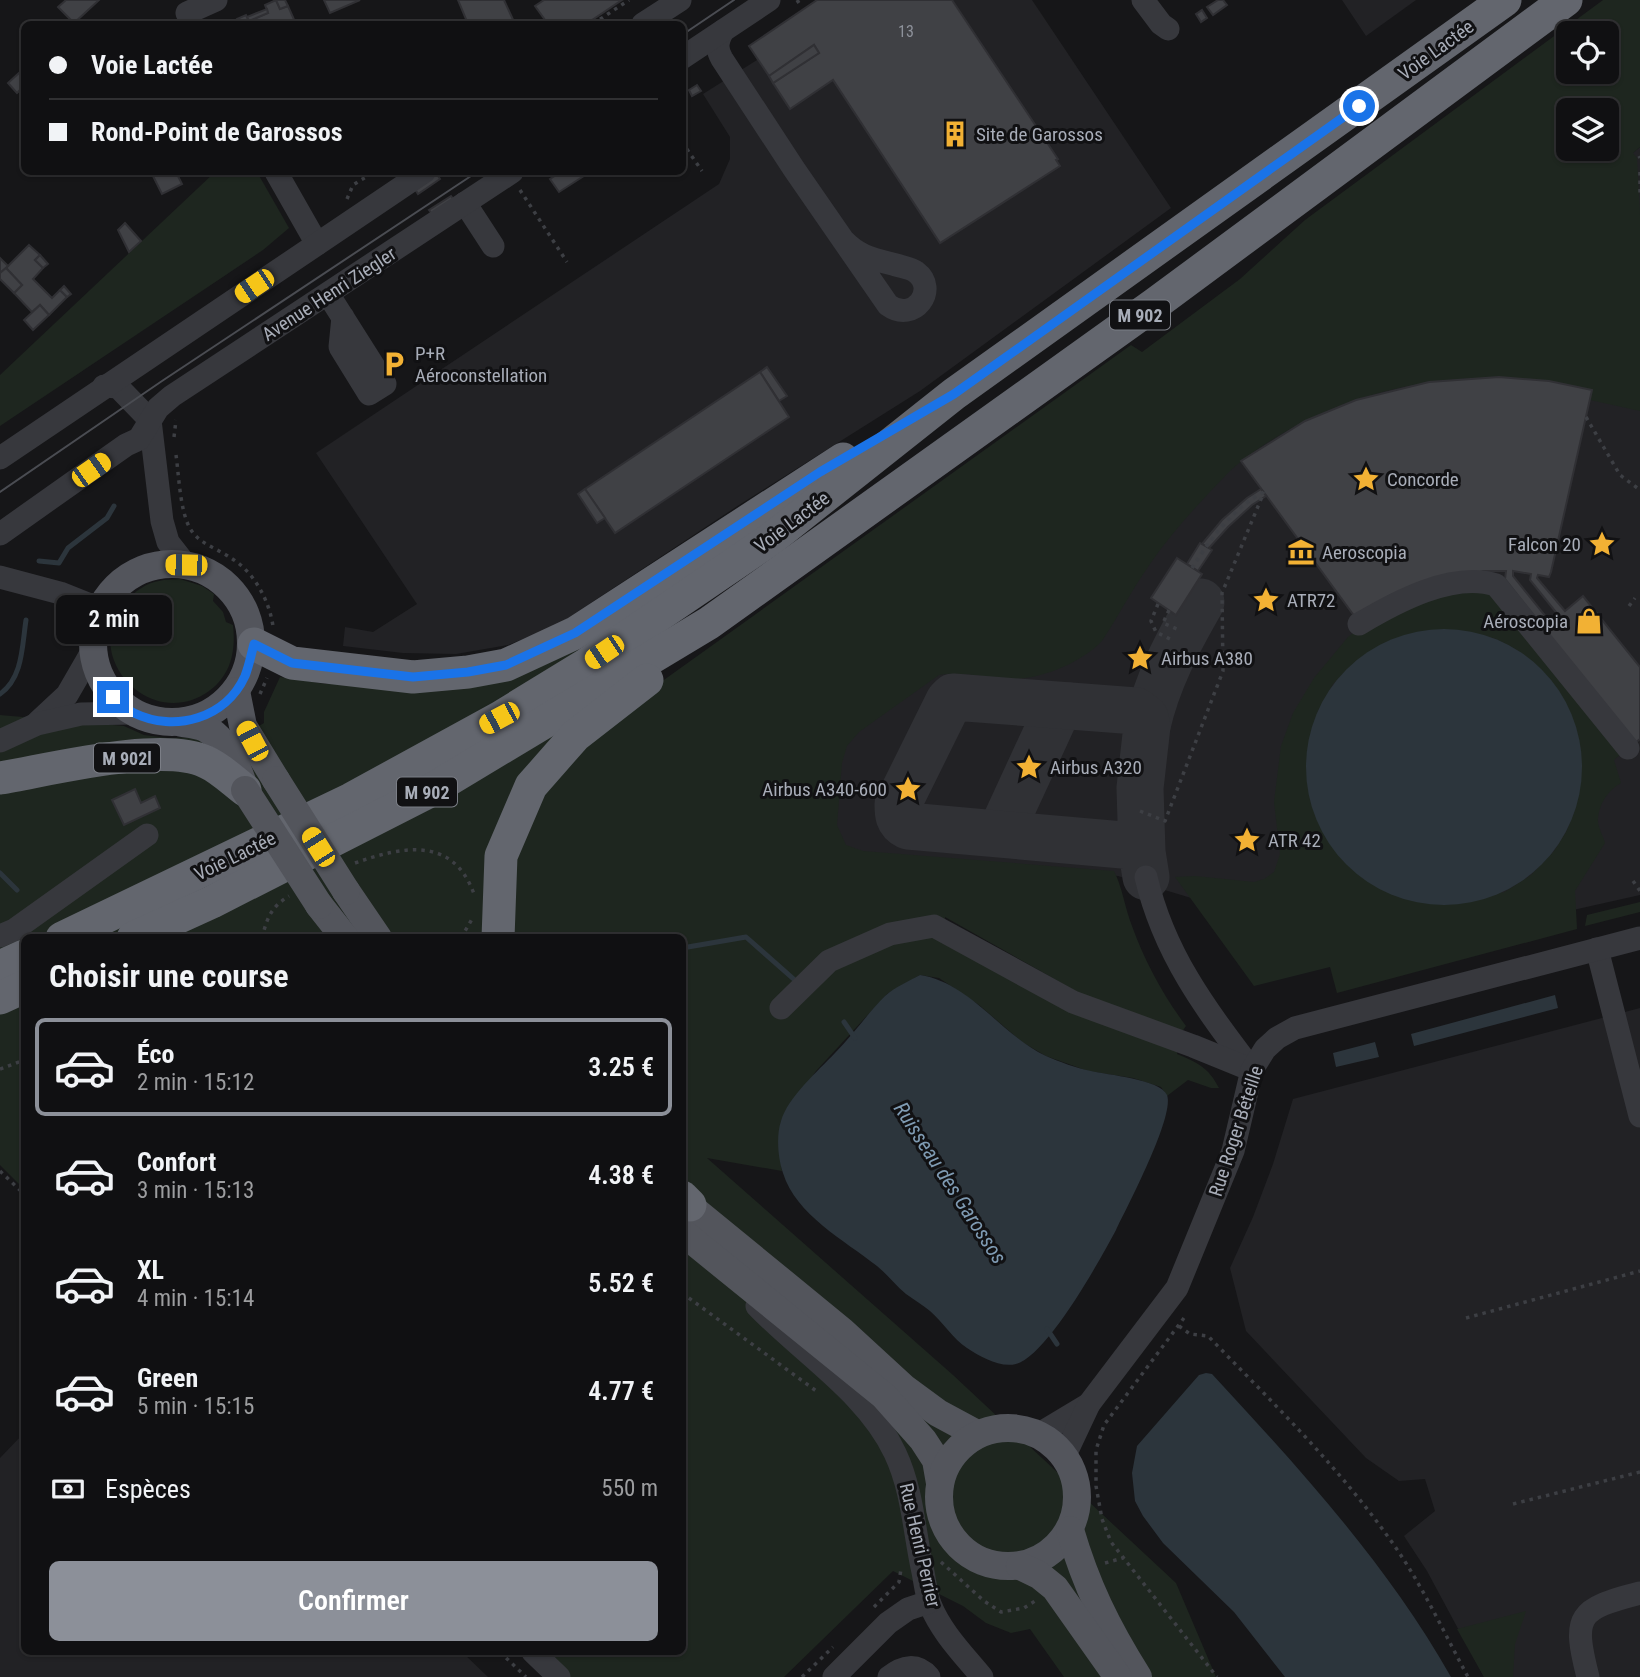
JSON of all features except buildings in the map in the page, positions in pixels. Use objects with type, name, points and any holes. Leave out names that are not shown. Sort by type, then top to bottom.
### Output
[{"type":"highway","name":"Voie Lactée","points":[[70,934],[351,799],[499,718],[587,664],[771,539],[954,394],[1505,0]]},
{"type":"highway","name":"Voie Lactée","points":[[142,934],[212,902],[428,792],[709,623],[1155,304],[1566,0]]},
{"type":"highway","points":[[264,638],[292,663],[413,677],[506,665],[575,633],[820,472],[954,394]]},
{"type":"highway","points":[[498,934],[501,856],[531,786],[575,736],[677,657],[709,623]]},
{"type":"highway","name":"M 902l","points":[[0,778],[89,762],[180,755],[206,762],[261,785]]},
{"type":"highway","points":[[0,967],[21,957]]},
{"type":"highway","points":[[0,998],[21,988]]},
{"type":"main road","points":[[182,723],[212,712],[236,691],[264,638],[249,623],[240,602],[226,585],[208,572],[186,565],[160,565],[135,573],[111,592],[100,609],[93,633],[93,650],[99,675],[113,697],[132,713],[158,722],[205,728],[221,741],[238,767],[261,785],[346,891],[375,934]]},
{"type":"main road","points":[[236,691],[243,726],[261,785],[309,898],[341,934]]},
{"type":"main road","points":[[686,1210],[750,1289],[884,1396],[929,1450],[936,1460],[940,1483],[939,1506],[946,1528],[959,1546],[977,1559],[988,1563],[1020,1566],[1051,1552],[1070,1530],[1078,1505],[1076,1479],[1065,1455],[1039,1434],[1018,1427],[997,1427],[977,1434],[960,1446],[947,1463],[940,1483]]},
{"type":"main road","points":[[686,1210],[842,1331],[904,1388],[938,1413],[977,1434]]},
{"type":"main road","points":[[1070,1530],[1091,1594],[1138,1677]]},
{"type":"main road","points":[[1020,1566],[1039,1575],[1055,1588],[1118,1677]]},
{"type":"street","points":[[187,12],[216,0]]},
{"type":"street","points":[[648,21],[680,0]]},
{"type":"street","points":[[686,55],[769,0]]},
{"type":"street","points":[[1143,0],[1160,24],[1168,29]]},
{"type":"street","points":[[723,31],[717,48],[722,59],[843,240]]},
{"type":"street","points":[[278,175],[317,244]]},
{"type":"street","points":[[0,458],[420,175]]},
{"type":"street","name":"Avenue Henri Ziegler","points":[[0,534],[126,444],[139,439],[158,408],[172,396],[507,175]]},
{"type":"street","points":[[465,203],[493,246]]},
{"type":"street","points":[[328,294],[343,317],[340,347],[377,389]]},
{"type":"street","points":[[104,386],[118,387],[150,420],[162,521],[168,542],[186,565]]},
{"type":"street","points":[[0,577],[60,593],[100,609]]},
{"type":"street","points":[[1359,624],[1395,603],[1424,592],[1463,582],[1488,582],[1496,585],[1628,748]]},
{"type":"street","points":[[37,724],[67,695],[93,650]]},
{"type":"street","points":[[0,741],[37,724],[81,714],[132,713]]},
{"type":"street","points":[[0,936],[14,930],[147,835]]},
{"type":"street","points":[[1146,877],[1153,907],[1175,957],[1213,1020],[1252,1070]]},
{"type":"street","points":[[780,1008],[829,961],[890,934],[934,926],[1073,1002],[1252,1070]]},
{"type":"street","name":"Rue Roger Béteille","points":[[1065,1455],[1089,1404],[1177,1288],[1233,1151],[1252,1070],[1265,1049],[1277,1038],[1295,1028],[1640,938]]},
{"type":"street","points":[[1597,949],[1634,1070],[1640,1116]]},
{"type":"street","name":"Rue Henri Perrier","points":[[750,1289],[756,1305],[783,1333],[845,1387],[881,1430],[895,1452],[912,1506],[929,1602],[945,1633],[982,1677]]},
{"type":"street","name":"Rue Roger Béteille","points":[[1039,1434],[1089,1404]]},
{"type":"street","points":[[1588,1677],[1580,1644],[1580,1625],[1592,1610],[1613,1600],[1640,1593]]},
{"type":"street","points":[[834,1677],[888,1623],[908,1609],[929,1602]]},
{"type":"street","points":[[536,1655],[559,1677]]},
{"type":"street","points":[[889,1677],[910,1666],[923,1670],[929,1677]]},
{"type":"path","points":[[598,21],[629,0]]},
{"type":"path","points":[[797,0],[801,6]]},
{"type":"path","points":[[686,148],[702,172]]},
{"type":"path","points":[[1640,172],[1640,194]]},
{"type":"path","points":[[344,207],[353,186],[369,175]]},
{"type":"path","points":[[513,175],[567,262]]},
{"type":"path","points":[[174,438],[177,417]]},
{"type":"path","points":[[1586,418],[1620,475],[1640,490]]},
{"type":"path","points":[[176,451],[185,518],[191,531],[202,541],[234,559],[257,584],[268,606],[264,638]]},
{"type":"path","points":[[1140,811],[1166,821],[1223,671],[1222,593],[1264,492],[1222,527],[1192,568]]},
{"type":"path","points":[[1629,606],[1635,598]]},
{"type":"path","points":[[1158,604],[1151,621],[1156,632],[1172,640]]},
{"type":"path","points":[[1169,610],[1163,624],[1177,629]]},
{"type":"path","points":[[354,863],[382,853],[407,849],[447,856],[460,867],[475,898]]},
{"type":"path","points":[[1633,881],[1640,891]]},
{"type":"path","points":[[263,934],[268,915],[276,904],[309,898]]},
{"type":"path","points":[[464,934],[473,916]]},
{"type":"path","points":[[0,1069],[21,1061]]},
{"type":"path","points":[[0,1171],[21,1191]]},
{"type":"path","points":[[1466,1318],[1640,1271]]},
{"type":"path","points":[[686,1296],[789,1368],[828,1399]]},
{"type":"path","points":[[1184,1318],[1104,1425],[1096,1450],[1096,1486],[1102,1519],[1111,1542],[1217,1677]]},
{"type":"path","points":[[1179,1326],[1190,1334],[1208,1336],[1317,1448],[1386,1533],[1416,1578],[1468,1677]]},
{"type":"path","points":[[1513,1504],[1640,1472]]},
{"type":"path","points":[[933,1555],[984,1601],[1001,1612],[1024,1608],[1043,1595]]},
{"type":"path","points":[[1102,1564],[1123,1558]]},
{"type":"path","points":[[870,1610],[899,1582],[901,1565]]},
{"type":"path","points":[[802,1677],[841,1639]]},
{"type":"path","points":[[503,1655],[526,1677]]},
{"type":"shaded area","points":[[817,0],[1032,0],[1171,208],[920,391],[739,505],[556,626],[508,645],[456,654],[403,653],[343,646],[345,627],[373,632],[417,604],[316,453],[719,184],[730,159],[730,137],[703,94],[757,60],[749,46]]},
{"type":"shaded area","points":[[1342,0],[1416,0],[1366,36]]},
{"type":"shaded area","points":[[1603,0],[1640,0],[1640,147],[1633,153],[1637,158],[1640,215],[1640,411],[1590,400],[1592,390],[1554,383],[1477,378],[1400,388],[1327,411],[1266,444],[1227,474],[1168,540],[1102,641],[1083,656],[1059,669],[1021,679],[939,675],[859,732],[847,746],[842,763],[837,825],[846,845],[863,851],[1114,871],[1149,965],[1186,1026],[1181,1033],[1081,994],[945,917],[944,929],[1179,1041],[1177,1054],[1202,1066],[1219,1088],[1188,1080],[1167,1096],[1161,1087],[1133,1078],[1088,1071],[1046,1056],[1022,1042],[979,1005],[939,978],[920,975],[887,994],[816,1071],[781,1121],[779,1149],[782,1171],[707,1158],[953,1375],[1176,1583],[1216,1677],[1064,1677],[1030,1629],[1011,1633],[986,1623],[963,1606],[893,1571],[784,1677],[566,1677],[543,1655],[686,1655],[686,934],[21,934],[21,1186],[0,1165],[0,715],[124,726],[144,735],[168,738],[195,737],[216,751],[264,723],[264,712],[280,677],[326,684],[451,684],[581,648],[531,814],[558,769],[608,720],[1131,345],[1142,352],[1240,279],[1305,220],[1556,35],[1556,84],[1619,84],[1619,21],[1575,21]]},
{"type":"shaded area","points":[[1640,147],[1640,895],[1378,954],[1118,876],[844,850],[833,816],[839,734],[1560,213]]},
{"type":"shaded area","points":[[212,175],[259,175],[289,228],[263,250],[0,426],[0,375]]},
{"type":"shaded area","points":[[180,579],[202,586],[214,594],[213,601],[223,612],[226,622],[233,625],[233,653],[222,678],[209,691],[186,702],[164,702],[144,695],[127,681],[115,663],[110,642],[114,621],[130,597],[150,584]]},
{"type":"shaded area","points":[[1496,592],[1625,751],[1614,760],[1621,783],[1605,799],[1598,815],[1605,843],[1575,891],[1577,929],[1337,993],[1330,967],[1254,986],[1175,877],[1195,876],[1254,882],[1274,872],[1280,854],[1274,802],[1281,746],[1293,713],[1314,678],[1348,637],[1361,627],[1435,594]],"holes":[[[1474,633],[1496,639],[1517,650],[1551,680],[1575,810],[1554,851],[1531,875],[1503,893],[1317,713],[1333,684],[1357,660]]]},
{"type":"shaded area","points":[[1640,902],[1640,912],[1585,926],[1587,915]]},
{"type":"shaded area","points":[[1640,1008],[1640,1677],[1484,1677],[1427,1571],[1404,1536],[1435,1511],[1425,1479],[1399,1481],[1366,1458],[1246,1331],[1230,1268],[1273,1164],[1293,1099]]},
{"type":"shaded area","points":[[21,1436],[21,1655],[465,1655],[488,1677],[0,1677],[0,1458]]},
{"type":"shaded area","points":[[1526,1611],[1515,1644],[1513,1677],[1484,1677],[1457,1629]]},
{"type":"water","points":[[1444,629],[1484,635],[1509,645],[1531,660],[1551,680],[1566,702],[1576,727],[1582,767],[1576,807],[1566,832],[1551,854],[1531,874],[1509,889],[1484,899],[1444,905],[1404,899],[1379,889],[1357,874],[1337,854],[1322,832],[1312,807],[1306,767],[1312,727],[1322,702],[1337,680],[1357,660],[1379,645],[1404,635]]},
{"type":"water","points":[[920,975],[955,988],[1015,1036],[1046,1056],[1085,1070],[1144,1081],[1167,1095],[1168,1106],[1157,1141],[1116,1230],[1086,1283],[1057,1326],[1029,1357],[1016,1364],[991,1361],[962,1344],[930,1311],[906,1294],[877,1266],[822,1226],[789,1188],[781,1167],[778,1133],[790,1103],[885,996]]},
{"type":"water","points":[[1555,995],[1558,1008],[1414,1046],[1411,1034]]},
{"type":"water","points":[[1375,1042],[1379,1057],[1336,1067],[1333,1053]]},
{"type":"water","points":[[1212,1374],[1340,1519],[1399,1595],[1451,1677],[1285,1677],[1234,1612],[1163,1543],[1135,1501],[1132,1473],[1137,1446],[1199,1375]]},
{"type":"waterway","points":[[39,561],[59,563],[68,548],[107,518],[114,506]]},
{"type":"waterway","points":[[0,694],[8,687],[17,670],[26,620]]},
{"type":"waterway","name":"Ruisseau des Garossos","points":[[0,873],[17,890]]},
{"type":"waterway","name":"Ruisseau des Garossos","points":[[686,947],[746,937],[797,982]]},
{"type":"waterway","name":"Ruisseau des Garossos","points":[[844,1022],[855,1038]]},
{"type":"waterway","name":"Ruisseau des Garossos","points":[[1047,1329],[1057,1344]]},
{"type":"taxiway","points":[[1147,726],[1156,693],[1169,662],[1201,602]]},
{"type":"taxiway","points":[[1142,852],[1140,788],[1147,726],[1145,718],[1136,711],[953,697],[898,804],[899,817],[908,826],[1134,846],[1142,852],[1146,877]]},
{"type":"taxiway","points":[[1015,835],[1008,831],[1007,819],[1055,715],[1069,706]]},
{"type":"tram line","points":[[686,32],[734,0]]},
{"type":"tram line","points":[[0,492],[472,175]]},
{"type":"place","name":"Site de Garossos","points":[[955,134]]},
{"type":"place","name":"P+R Aéroconstellation","points":[[394,364]]},
{"type":"place","name":"Concorde","points":[[1366,479]]},
{"type":"place","name":"Falcon 20","points":[[1602,544]]},
{"type":"place","name":"Aeroscopia","points":[[1301,552]]},
{"type":"place","name":"ATR72","points":[[1266,600]]},
{"type":"place","name":"Aéroscopia","points":[[1589,621]]},
{"type":"place","name":"Airbus A380","points":[[1140,658]]},
{"type":"place","name":"Airbus A320","points":[[1029,767]]},
{"type":"place","name":"Airbus A340-600","points":[[908,789]]},
{"type":"place","name":"ATR 42","points":[[1247,840]]},
{"type":"route","points":[[113,697],[132,713],[158,722],[182,723],[203,717],[221,706],[236,691],[245,677],[254,644],[292,663],[413,677],[506,665],[575,633],[820,472],[954,394],[1359,106]]}]
